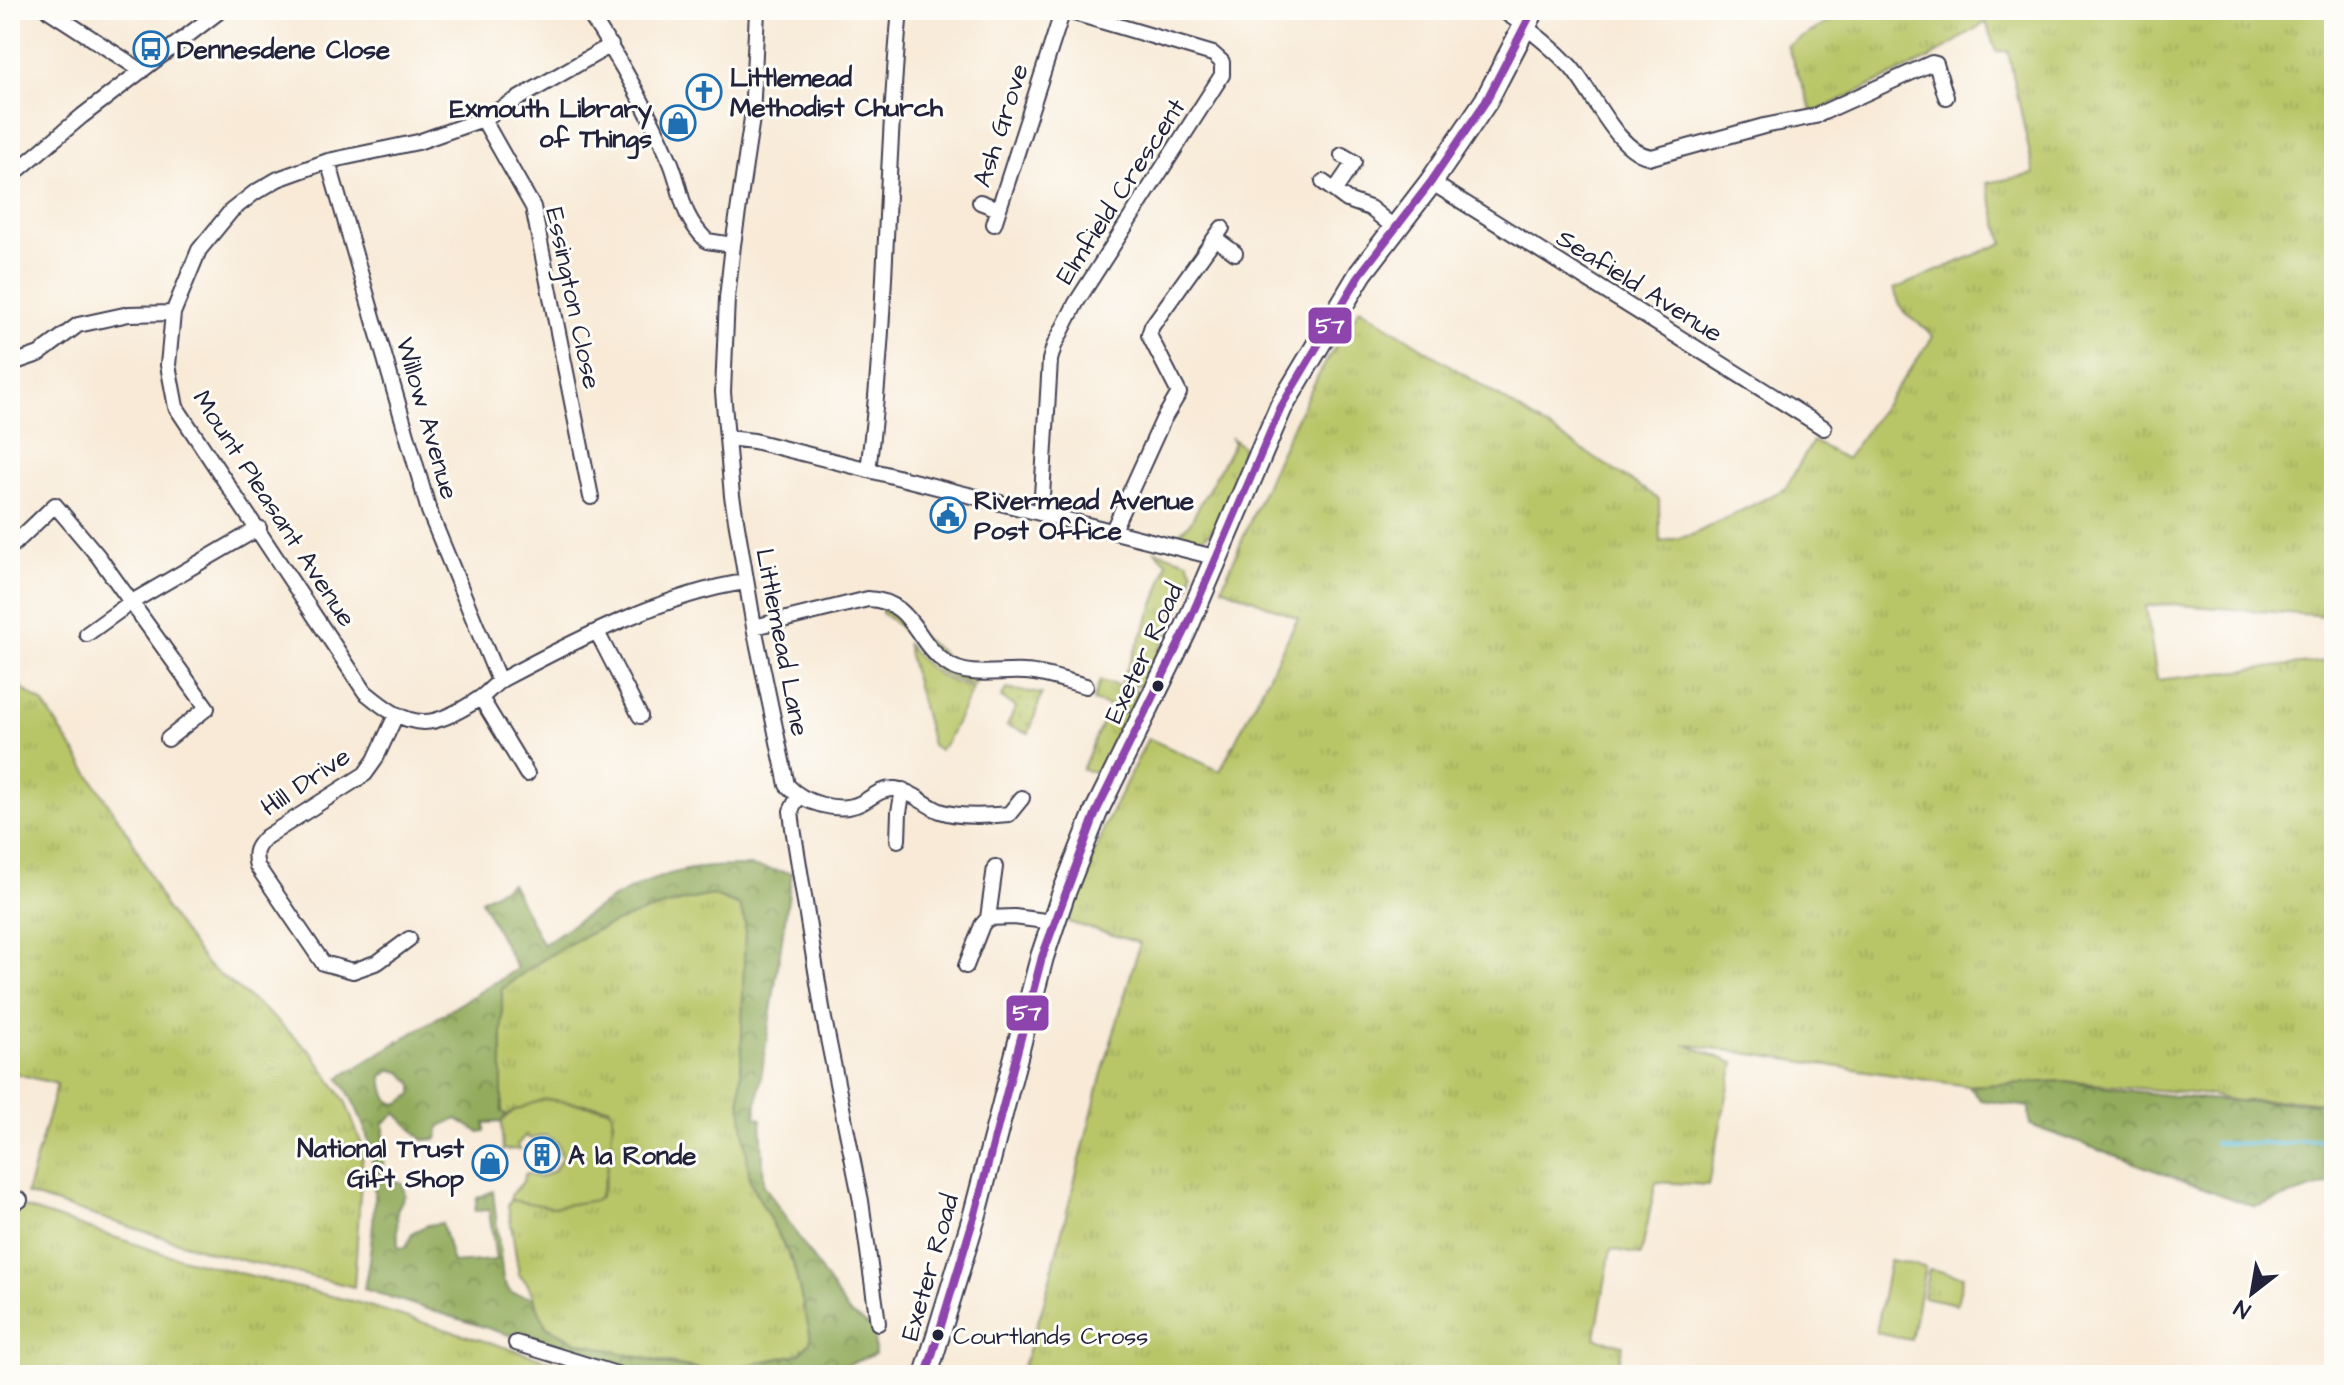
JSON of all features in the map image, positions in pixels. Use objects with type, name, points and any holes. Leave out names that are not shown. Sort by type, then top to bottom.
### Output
[{"type":"highway","name":"Exeter Road","points":[[926,1375],[957,1279],[1019,1039],[1053,922],[1096,812],[1218,558],[1281,407],[1361,273],[1431,182],[1486,101],[1529,18]]},
{"type":"street","points":[[48,10],[142,71]]},
{"type":"street","points":[[10,177],[82,116],[221,10]]},
{"type":"street","points":[[587,10],[611,45],[671,165],[686,215],[707,241],[733,245]]},
{"type":"street","name":"Littlemead Lane","points":[[757,10],[752,121],[733,245],[723,392],[732,496],[754,627],[783,773],[787,785],[798,797]]},
{"type":"street","points":[[868,470],[876,413],[888,162],[900,10]]},
{"type":"street","name":"Ash Grove","points":[[994,224],[1063,10]]},
{"type":"street","name":"Elmfield Crescent","points":[[1041,513],[1050,360],[1054,346],[1083,292],[1222,75],[1222,62],[1213,54],[1063,10]]},
{"type":"street","points":[[1502,10],[1529,18],[1540,36],[1578,76],[1624,143],[1645,156],[1665,154],[1764,126],[1815,116],[1932,63],[1936,64],[1946,97]]},
{"type":"street","name":"Mount Pleasant Avenue","points":[[396,715],[365,692],[176,407],[168,365],[173,313],[199,250],[231,211],[254,193],[278,179],[328,161],[418,142],[483,119],[611,45]]},
{"type":"street","name":"Essington Close","points":[[483,119],[533,207],[591,497]]},
{"type":"street","points":[[1342,155],[1354,162],[1329,186],[1347,200],[1370,208],[1396,229]]},
{"type":"street","name":"Willow Avenue","points":[[328,161],[429,511],[499,681]]},
{"type":"street","name":"Seafield Avenue","points":[[1431,182],[1824,428]]},
{"type":"street","name":"Ash Grove","points":[[980,202],[998,209]]},
{"type":"street","points":[[1113,530],[1163,420],[1179,393],[1149,335],[1152,326],[1218,233],[1235,253]]},
{"type":"street","points":[[10,364],[39,354],[78,325],[129,314],[173,313]]},
{"type":"street","points":[[727,438],[754,441],[1218,558]]},
{"type":"street","points":[[13,545],[55,505],[98,556],[207,708],[168,739]]},
{"type":"street","points":[[87,634],[130,603],[259,528]]},
{"type":"street","points":[[396,715],[424,722],[442,718],[481,698],[499,681],[597,632],[688,595],[746,582]]},
{"type":"street","points":[[754,627],[868,599],[883,600],[896,605],[945,663],[961,670],[1027,672],[1086,686]]},
{"type":"street","points":[[597,632],[640,716]]},
{"type":"street","points":[[481,698],[527,774]]},
{"type":"street","name":"Hill Drive","points":[[396,715],[365,774],[266,837],[256,847],[254,856],[257,866],[323,963],[353,971],[378,962],[409,939]]},
{"type":"street","points":[[878,1323],[859,1188],[823,1014],[791,811],[798,797],[819,805],[853,806],[890,789],[903,790],[941,811],[964,815],[1009,814],[1022,798]]},
{"type":"street","points":[[898,840],[903,790]]},
{"type":"street","points":[[966,966],[982,925],[988,918],[995,867]]},
{"type":"street","points":[[988,918],[1014,917],[1053,922]]},
{"type":"street","points":[[516,1343],[620,1375]]},
{"type":"green space","points":[[1850,10],[2334,10],[2334,620],[2328,616],[2166,604],[2146,606],[2157,680],[2327,661],[2334,654],[2334,1104],[2295,1100],[2237,1101],[2209,1095],[2064,1081],[1968,1086],[1684,1044],[1734,1063],[1708,1185],[1656,1182],[1641,1255],[1611,1249],[1595,1338],[1623,1345],[1616,1375],[1020,1375],[1043,1306],[1101,1077],[1140,943],[1068,922],[1105,826],[1148,738],[1220,771],[1298,618],[1222,587],[1284,444],[1339,340],[1360,308],[1659,500],[1660,542],[1692,535],[1785,489],[1813,441],[1846,459],[1933,337],[1902,309],[1894,289],[2003,243],[1987,183],[2034,174],[2008,51],[1996,52],[1986,22],[1930,58],[1813,113],[1787,46]]},
{"type":"green space","points":[[1230,437],[1243,447],[1237,463],[1241,465],[1214,530],[1201,539],[1177,535],[1190,523],[1234,443]]},
{"type":"green space","points":[[1154,550],[1188,561],[1193,572],[1190,585],[1142,687],[1121,682],[1153,608],[1167,562]]},
{"type":"green space","points":[[883,607],[975,679],[974,685],[955,679],[930,664],[905,633],[882,613]]},
{"type":"green space","points":[[906,643],[935,672],[952,682],[973,688],[946,743],[939,750],[932,745]]},
{"type":"green space","points":[[10,674],[24,690],[43,703],[134,843],[165,907],[206,964],[267,1012],[313,1054],[345,1101],[363,1148],[354,1287],[213,1253],[26,1194],[57,1084],[10,1072]]},
{"type":"green space","points":[[1100,681],[1140,691],[1130,712],[1093,701]]},
{"type":"green space","points":[[1006,689],[1042,694],[1029,733],[1007,726],[1016,707],[1001,698]]},
{"type":"green space","points":[[1108,709],[1129,715],[1100,772],[1082,770]]},
{"type":"green space","points":[[749,866],[792,873],[755,1117],[761,1119],[764,1185],[849,1313],[874,1329],[875,1354],[822,1375],[635,1375],[364,1289],[373,1218],[373,1162],[361,1120],[339,1078],[517,969],[481,900],[511,883],[543,945],[610,900],[647,882],[686,870]],"holes":[[[712,895],[740,906],[745,923],[740,1099],[750,1181],[793,1263],[810,1333],[810,1342],[799,1354],[715,1372],[664,1364],[574,1341],[546,1326],[534,1298],[511,1293],[503,1280],[493,1191],[477,1198],[475,1211],[489,1210],[496,1260],[453,1263],[442,1223],[413,1232],[406,1247],[398,1248],[397,1210],[405,1195],[402,1184],[378,1173],[384,1163],[384,1123],[396,1113],[423,1140],[437,1139],[440,1126],[457,1119],[479,1132],[485,1131],[485,1123],[501,1122],[507,1115],[502,1112],[502,989],[550,955],[601,928],[654,909]],[[391,1070],[401,1072],[413,1084],[413,1094],[398,1104],[390,1101],[384,1091],[382,1077]]]},
{"type":"green space","points":[[712,895],[740,906],[745,923],[750,1181],[793,1263],[810,1333],[810,1342],[799,1354],[715,1372],[609,1351],[574,1341],[546,1326],[527,1283],[519,1275],[508,1206],[511,1200],[552,1207],[600,1197],[613,1121],[608,1107],[545,1099],[507,1115],[502,1112],[502,989],[542,958],[602,927],[645,911]]},
{"type":"green space","points":[[2064,1081],[2192,1098],[2334,1104],[2334,1182],[2255,1207],[2030,1125],[2029,1107],[1981,1100],[1968,1086]]},
{"type":"green space","points":[[545,1099],[611,1109],[609,1156],[604,1183],[596,1200],[552,1207],[511,1200],[511,1195],[526,1173],[539,1178],[554,1171],[562,1158],[558,1143],[545,1135],[530,1139],[526,1135],[517,1145],[520,1149],[503,1150],[501,1122],[515,1110]]},
{"type":"green space","points":[[17,1205],[165,1254],[359,1303],[596,1375],[10,1375],[10,1218]]},
{"type":"green space","points":[[1890,1260],[1925,1267],[1911,1340],[1876,1333]]},
{"type":"green space","points":[[1929,1269],[1963,1276],[1957,1304],[1923,1297]]},
{"type":"waterway","points":[[2215,1143],[2284,1144],[2334,1137]]},
{"type":"transit line","name":"57","points":[[926,1375],[975,1214],[1042,957],[1096,812],[1185,631],[1281,407],[1361,273],[1431,182],[1486,101],[1533,10]]},
{"type":"place","name":"Dennesdene Close","points":[[151,49]]},
{"type":"place","name":"Littlemead Methodist Church","points":[[704,92]]},
{"type":"place","name":"Exmouth Library of Things","points":[[678,123]]},
{"type":"place","name":"Rivermead Avenue Post Office","points":[[948,515]]},
{"type":"place","name":"A la Ronde","points":[[542,1155]]},
{"type":"place","name":"National Trust Gift Shop","points":[[490,1163]]},
{"type":"place","name":"Courtlands Cross","points":[[938,1335]]}]
